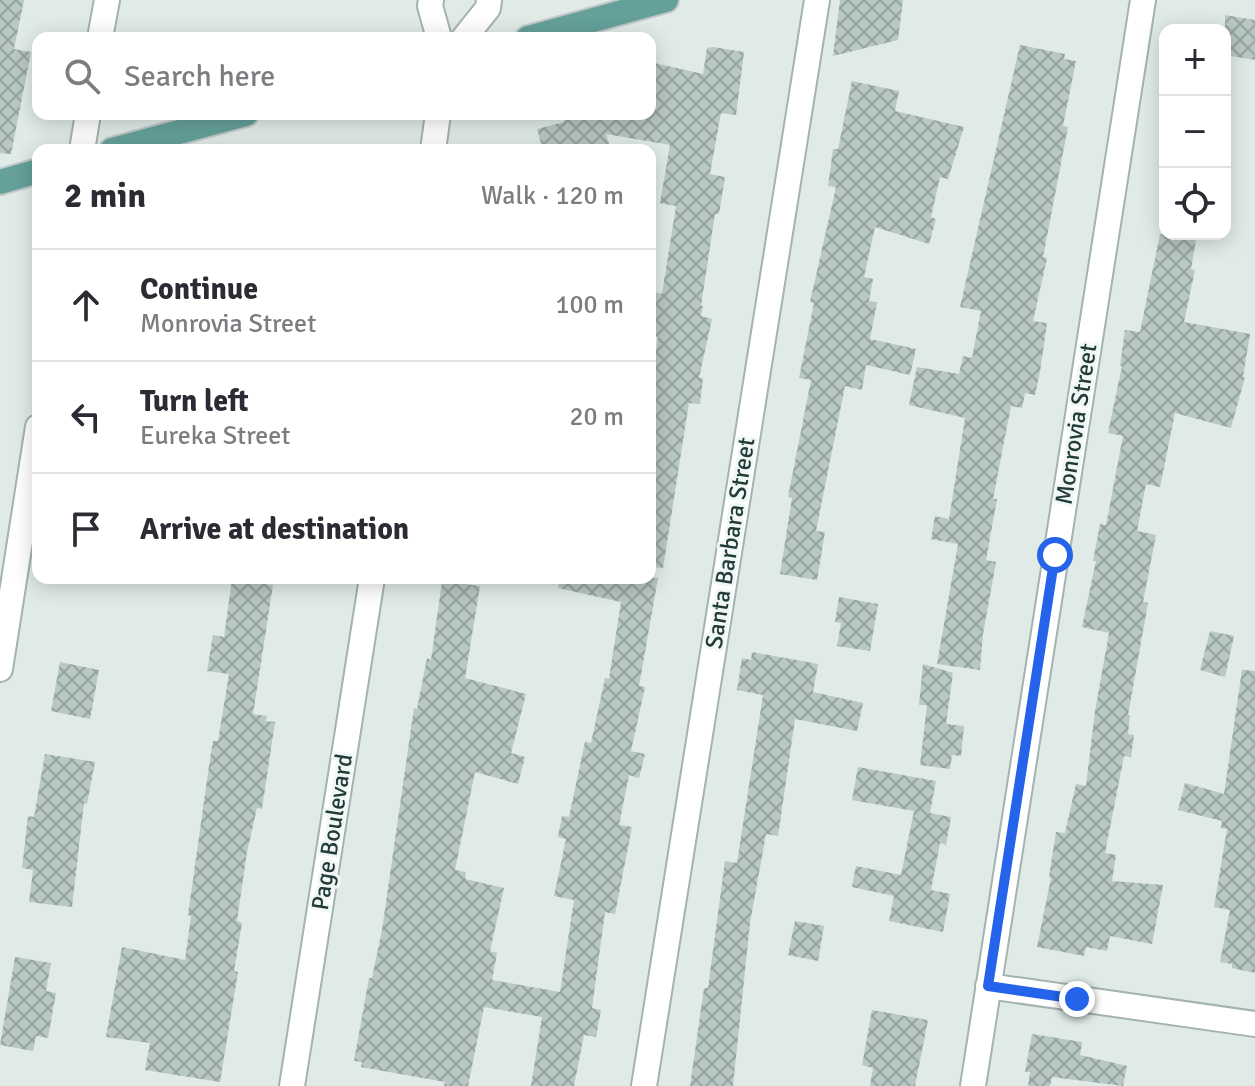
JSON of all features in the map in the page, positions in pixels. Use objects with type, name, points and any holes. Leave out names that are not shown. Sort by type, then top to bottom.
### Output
[{"type":"main road","points":[[550,32],[666,0]]},
{"type":"main road","points":[[134,144],[224,120]]},
{"type":"main road","points":[[0,182],[32,173]]},
{"type":"street","points":[[101,32],[107,0]]},
{"type":"street","points":[[431,0],[437,32]]},
{"type":"street","points":[[469,32],[488,8],[489,0]]},
{"type":"street","name":"Santa Barbara Street","points":[[644,1086],[817,0]]},
{"type":"street","name":"Monrovia Street","points":[[973,1086],[1143,0]]},
{"type":"street","points":[[83,144],[87,120]]},
{"type":"street","points":[[434,144],[437,120]]},
{"type":"street","points":[[0,669],[32,465]]},
{"type":"street","name":"Page Boulevard","points":[[292,1086],[371,584]]},
{"type":"street","points":[[988,986],[1255,1024]]},
{"type":"building","points":[[0,0],[24,0],[14,49],[31,52],[11,154],[0,153]]},
{"type":"building","points":[[840,0],[903,0],[898,40],[833,56]]},
{"type":"building","points":[[1225,15],[1255,20],[1255,60],[1231,56],[1231,24],[1225,24]]},
{"type":"building","points":[[1020,45],[1065,54],[1064,59],[1076,61],[1063,126],[1068,127],[1043,257],[1047,258],[1033,321],[1047,323],[1040,372],[1035,395],[1025,393],[1022,408],[1011,406],[993,499],[997,499],[986,560],[996,562],[980,670],[937,664],[958,544],[931,539],[935,516],[949,519],[965,418],[909,405],[917,367],[959,374],[963,356],[972,358],[981,311],[960,307]]},
{"type":"building","points":[[707,48],[744,52],[736,115],[721,113],[710,174],[725,177],[719,214],[715,214],[701,306],[701,316],[712,319],[699,378],[703,378],[700,404],[689,403],[663,568],[656,567],[656,292],[662,294],[676,206],[660,203],[670,145],[606,134],[609,144],[541,144],[537,129],[564,120],[656,120],[656,63],[703,74]]},
{"type":"building","points":[[852,81],[899,91],[895,111],[964,127],[948,179],[940,177],[931,217],[936,219],[929,244],[875,227],[864,277],[873,279],[869,301],[877,302],[870,339],[916,349],[910,375],[866,365],[862,390],[845,386],[816,531],[825,532],[817,580],[780,574],[792,498],[788,497],[811,380],[799,378],[814,303],[810,302],[836,187],[828,186],[833,149],[838,149]]},
{"type":"building","points":[[1159,239],[1196,240],[1191,269],[1195,270],[1184,322],[1250,334],[1245,377],[1231,428],[1175,413],[1160,487],[1146,484],[1137,531],[1156,535],[1143,602],[1148,603],[1128,715],[1128,734],[1134,735],[1131,757],[1124,756],[1105,853],[1116,855],[1112,881],[1163,885],[1152,944],[1110,936],[1107,951],[1086,947],[1084,956],[1037,947],[1051,878],[1056,832],[1065,833],[1076,784],[1086,786],[1109,633],[1082,627],[1096,561],[1093,561],[1100,524],[1106,525],[1123,436],[1108,433],[1122,366],[1125,330],[1140,332]]},
{"type":"building","points":[[658,578],[639,686],[645,687],[631,751],[645,754],[639,778],[629,775],[619,825],[632,827],[615,914],[605,912],[592,1008],[601,1010],[596,1037],[584,1035],[574,1086],[531,1086],[542,1017],[484,1007],[468,1086],[444,1086],[445,1082],[361,1067],[362,1062],[354,1061],[369,978],[372,978],[382,930],[414,708],[417,709],[427,658],[431,660],[442,584],[480,586],[465,678],[526,694],[511,753],[525,757],[518,784],[475,772],[455,870],[466,872],[465,879],[504,888],[490,951],[497,953],[492,980],[560,992],[574,900],[554,896],[566,839],[558,837],[562,816],[569,817],[585,742],[591,743],[605,678],[609,679],[621,602],[558,588],[559,584],[656,584]]},
{"type":"building","points":[[231,584],[273,585],[253,714],[267,716],[266,721],[275,722],[262,809],[257,808],[247,852],[237,921],[242,923],[234,971],[238,972],[220,1082],[145,1070],[150,1043],[106,1037],[122,947],[185,960],[191,916],[188,915],[209,766],[213,741],[218,741],[229,674],[207,671],[213,635],[224,637]]},
{"type":"building","points":[[839,597],[878,604],[870,651],[837,646],[841,623],[835,622]]},
{"type":"building","points":[[1210,631],[1234,636],[1225,677],[1200,670]]},
{"type":"building","points":[[752,652],[818,664],[813,692],[863,703],[857,731],[795,719],[778,836],[766,834],[750,923],[733,1086],[690,1086],[704,988],[708,988],[725,861],[737,863],[763,695],[737,690],[742,658],[751,660]]},
{"type":"building","points":[[60,662],[99,670],[90,719],[51,711]]},
{"type":"building","points":[[923,664],[953,673],[946,724],[964,726],[961,756],[952,755],[950,769],[920,765],[927,705],[919,705]]},
{"type":"building","points":[[1242,670],[1255,671],[1255,973],[1220,962],[1230,910],[1214,907],[1227,829],[1221,828],[1222,821],[1178,810],[1185,783],[1224,794]]},
{"type":"building","points":[[45,754],[95,762],[87,804],[84,803],[72,907],[29,902],[33,870],[22,868],[28,816],[34,817]]},
{"type":"building","points":[[858,767],[936,781],[930,813],[951,817],[946,845],[940,843],[931,890],[950,894],[943,932],[889,921],[894,896],[852,887],[856,866],[901,875],[914,811],[852,800]]},
{"type":"building","points":[[795,921],[824,926],[818,961],[788,955]]},
{"type":"building","points":[[15,957],[51,963],[46,991],[56,993],[48,1038],[36,1036],[33,1051],[0,1045]]},
{"type":"building","points":[[872,1010],[928,1020],[915,1086],[870,1086],[873,1068],[862,1065]]},
{"type":"building","points":[[1032,1034],[1082,1042],[1080,1055],[1127,1066],[1123,1086],[1052,1077],[1050,1086],[1028,1086],[1030,1072],[1025,1072]]},
{"type":"route","points":[[1055,555],[988,986],[1077,999]]}]
